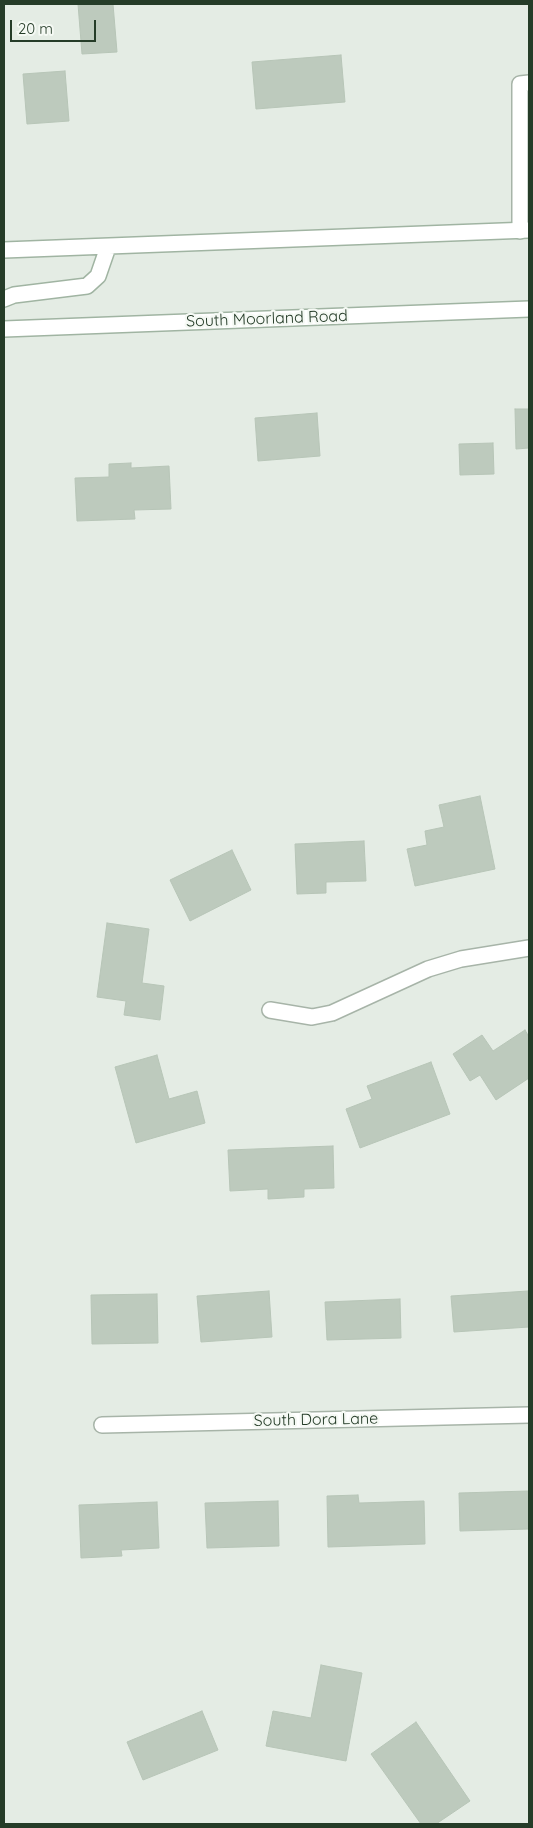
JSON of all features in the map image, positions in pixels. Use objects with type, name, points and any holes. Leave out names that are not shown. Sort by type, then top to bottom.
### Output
[{"type":"main road","points":[[4,250],[525,230],[520,84],[529,83]]},
{"type":"main road","points":[[4,299],[14,295],[87,286],[98,276],[108,246]]},
{"type":"main road","name":"South Moorland Road","points":[[4,329],[529,309]]},
{"type":"main road","points":[[270,1010],[312,1017],[332,1013],[428,969],[461,959],[529,948]]},
{"type":"main road","name":"South Dora Lane","points":[[102,1425],[529,1415]]},
{"type":"building","points":[[78,4],[113,4],[117,52],[82,54]]},
{"type":"building","points":[[341,55],[345,102],[256,109],[252,62]]},
{"type":"building","points":[[65,71],[69,121],[27,124],[23,74]]},
{"type":"building","points":[[515,409],[529,409],[529,448],[516,449]]},
{"type":"building","points":[[317,413],[320,456],[258,461],[255,418]]},
{"type":"building","points":[[493,443],[494,474],[460,475],[459,444]]},
{"type":"building","points":[[131,463],[131,468],[169,466],[171,509],[134,510],[135,519],[77,521],[75,478],[109,477],[109,464]]},
{"type":"building","points":[[480,796],[495,869],[415,886],[407,849],[427,845],[425,831],[444,827],[439,805]]},
{"type":"building","points":[[364,841],[366,881],[326,882],[326,893],[297,894],[295,844]]},
{"type":"building","points":[[232,850],[251,890],[190,921],[170,880]]},
{"type":"building","points":[[107,923],[149,929],[142,983],[164,986],[160,1020],[124,1015],[126,1001],[97,997]]},
{"type":"building","points":[[525,1030],[529,1037],[529,1078],[496,1100],[480,1075],[470,1081],[453,1054],[482,1035],[493,1051]]},
{"type":"building","points":[[157,1055],[169,1099],[197,1091],[205,1123],[136,1143],[115,1067]]},
{"type":"building","points":[[431,1062],[450,1114],[360,1148],[346,1109],[372,1099],[367,1086]]},
{"type":"building","points":[[333,1146],[334,1188],[304,1189],[304,1197],[268,1199],[268,1189],[230,1191],[228,1150]]},
{"type":"building","points":[[269,1291],[272,1337],[201,1342],[197,1296]]},
{"type":"building","points":[[528,1291],[529,1327],[454,1332],[451,1296]]},
{"type":"building","points":[[157,1294],[158,1343],[92,1344],[91,1295]]},
{"type":"building","points":[[400,1299],[401,1338],[327,1340],[325,1302]]},
{"type":"building","points":[[529,1491],[529,1529],[460,1531],[459,1493]]},
{"type":"building","points":[[358,1495],[359,1503],[424,1501],[425,1544],[328,1547],[327,1496]]},
{"type":"building","points":[[278,1501],[279,1546],[207,1548],[205,1503]]},
{"type":"building","points":[[157,1502],[159,1548],[121,1550],[122,1556],[81,1558],[79,1505]]},
{"type":"building","points":[[321,1665],[362,1673],[346,1761],[266,1746],[273,1711],[311,1718]]},
{"type":"building","points":[[202,1711],[218,1750],[143,1780],[127,1742]]},
{"type":"building","points":[[416,1722],[470,1801],[436,1824],[421,1824],[371,1754]]}]
